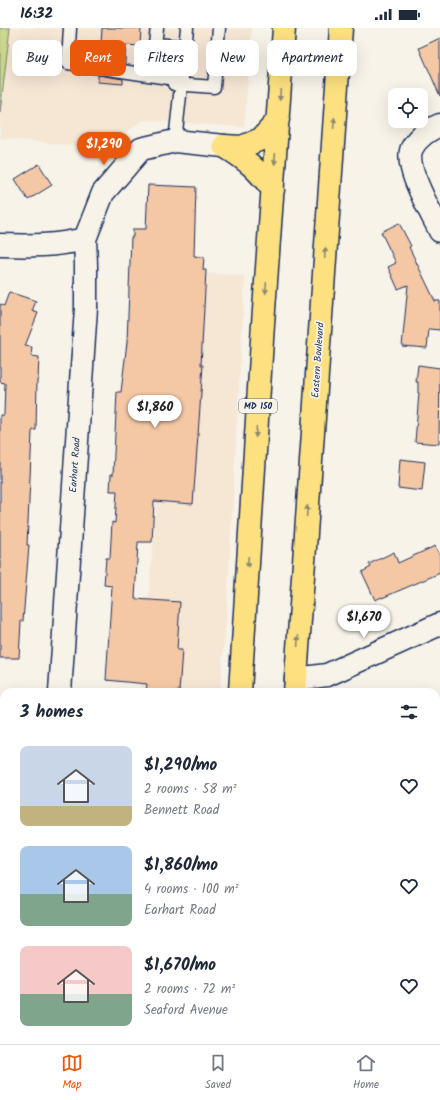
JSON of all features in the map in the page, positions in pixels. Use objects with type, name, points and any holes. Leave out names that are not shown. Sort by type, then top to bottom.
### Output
[{"type":"main road","name":"MD 150","points":[[240,688],[263,324],[274,190],[284,28]]},
{"type":"main road","name":"Eastern Boulevard","points":[[295,686],[341,28]]},
{"type":"main road","points":[[224,146],[242,147],[261,139],[278,120]]},
{"type":"main road","points":[[224,146],[244,158],[259,172],[274,190]]},
{"type":"street","points":[[440,125],[421,135],[411,149],[410,160],[413,173],[440,231]]},
{"type":"street","points":[[0,245],[45,245],[68,243],[84,238],[103,193],[141,149],[175,141],[224,146]]},
{"type":"street","name":"Earhart Road","points":[[60,688],[86,308],[86,265],[84,238]]},
{"type":"street","points":[[295,686],[327,675],[440,624]]},
{"type":"lane","points":[[70,28],[68,63],[182,80]]},
{"type":"lane","points":[[157,28],[155,44],[178,46],[174,84],[214,87],[219,28]]},
{"type":"lane","points":[[175,141],[187,28]]},
{"type":"shaded area","points":[[10,28],[252,28],[251,40],[206,40],[206,76],[248,76],[244,127],[142,120],[105,149],[0,138],[0,113]]},
{"type":"shaded area","points":[[175,271],[245,276],[227,603],[220,688],[141,688]]},
{"type":"green space","points":[[0,28],[10,28],[0,113]]},
{"type":"building","points":[[102,28],[141,28],[140,40],[134,40],[134,46],[126,45],[126,40],[101,40]]},
{"type":"building","points":[[440,38],[440,96],[419,48]]},
{"type":"building","points":[[98,76],[123,79],[123,84],[98,82]]},
{"type":"building","points":[[39,164],[52,185],[28,200],[15,179]]},
{"type":"building","points":[[148,185],[196,187],[194,256],[204,257],[203,270],[206,270],[201,365],[203,365],[193,504],[154,501],[152,542],[138,542],[135,599],[180,602],[177,650],[182,650],[179,688],[146,688],[147,684],[106,680],[112,586],[104,585],[106,558],[110,558],[112,522],[115,523],[117,491],[110,491],[111,474],[113,475],[117,392],[121,392],[127,342],[131,237],[133,237],[133,229],[146,229]]},
{"type":"building","points":[[399,223],[411,246],[409,247],[435,301],[440,301],[440,330],[429,329],[427,348],[402,346],[408,285],[398,289],[388,267],[396,263],[381,232]]},
{"type":"building","points":[[9,292],[36,301],[32,311],[38,313],[25,346],[32,347],[31,356],[39,357],[36,430],[33,430],[32,432],[27,545],[29,545],[23,621],[21,621],[19,658],[0,658],[0,415],[4,415],[5,383],[0,382],[0,304],[4,306]]},
{"type":"building","points":[[418,365],[440,368],[439,444],[415,442],[419,393],[418,382],[416,382]]},
{"type":"building","points":[[400,459],[425,462],[422,491],[398,488]]},
{"type":"building","points":[[435,546],[440,556],[440,573],[375,600],[362,572],[371,567],[369,564],[394,552],[398,563]]}]
